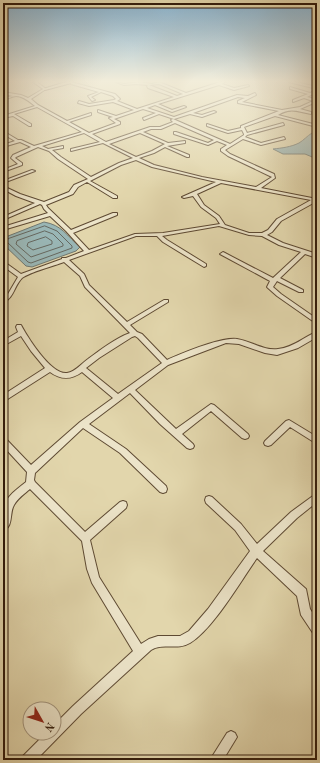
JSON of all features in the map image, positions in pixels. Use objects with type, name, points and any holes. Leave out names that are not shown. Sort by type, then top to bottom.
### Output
[{"type":"street","points":[[17,118],[30,125]]},
{"type":"street","points":[[58,118],[105,143],[158,167],[316,200]]},
{"type":"street","points":[[66,122],[79,118]]},
{"type":"street","points":[[90,134],[117,124],[118,122],[111,118],[113,118]]},
{"type":"street","points":[[168,118],[230,145]]},
{"type":"street","points":[[72,150],[105,143],[151,128],[160,128],[179,118]]},
{"type":"street","points":[[208,125],[228,132],[242,129],[243,126],[268,118]]},
{"type":"street","points":[[283,118],[317,126]]},
{"type":"street","points":[[258,188],[274,176],[222,150],[245,136],[283,124],[290,120]]},
{"type":"street","points":[[250,124],[264,130]]},
{"type":"street","points":[[242,129],[245,136],[261,144],[284,138]]},
{"type":"street","points":[[205,135],[219,130]]},
{"type":"street","points":[[3,132],[18,142]]},
{"type":"street","points":[[3,171],[20,165],[20,163],[13,158],[14,156],[36,147],[84,132]]},
{"type":"street","points":[[141,132],[188,156]]},
{"type":"street","points":[[175,133],[204,144],[216,140]]},
{"type":"street","points":[[3,146],[24,142],[36,147],[50,150],[62,147]]},
{"type":"street","points":[[3,187],[12,193],[44,204],[71,193],[76,186],[120,164],[166,145],[184,142]]},
{"type":"street","points":[[50,150],[61,160],[72,165],[90,180],[115,197]]},
{"type":"street","points":[[3,182],[33,171]]},
{"type":"street","points":[[184,197],[223,181]]},
{"type":"street","points":[[194,194],[200,200],[203,207],[217,215],[223,226]]},
{"type":"street","points":[[263,235],[270,231],[280,220],[316,200]]},
{"type":"street","points":[[3,219],[38,203]]},
{"type":"street","points":[[44,204],[46,209],[87,251]]},
{"type":"street","points":[[3,229],[51,214]]},
{"type":"street","points":[[70,232],[116,214]]},
{"type":"street","points":[[3,301],[10,296],[20,276],[127,237],[223,226],[249,234],[263,235],[281,244],[317,256]]},
{"type":"street","points":[[158,234],[165,241],[204,265]]},
{"type":"street","points":[[304,252],[270,284],[272,290],[317,322]]},
{"type":"street","points":[[223,254],[274,280],[301,290]]},
{"type":"street","points":[[64,259],[82,275],[87,286],[166,363]]},
{"type":"street","points":[[3,264],[20,276]]},
{"type":"street","points":[[126,325],[166,302]]},
{"type":"street","points":[[3,344],[20,330],[30,347],[50,368],[64,376],[69,376],[130,335],[135,334]]},
{"type":"street","points":[[31,471],[83,424],[166,363],[226,342],[234,341],[248,343],[273,352],[290,350],[316,337]]},
{"type":"street","points":[[3,398],[50,368]]},
{"type":"street","points":[[83,368],[118,398]]},
{"type":"street","points":[[130,389],[190,446]]},
{"type":"street","points":[[176,434],[211,407],[245,436]]},
{"type":"street","points":[[268,443],[289,423],[317,441]]},
{"type":"street","points":[[83,424],[123,451],[163,489]]},
{"type":"street","points":[[3,440],[31,471],[31,483],[85,538],[88,547],[91,569],[95,580],[140,652]]},
{"type":"street","points":[[3,526],[13,498],[31,483]]},
{"type":"street","points":[[27,760],[77,710],[154,641],[180,641],[191,635],[211,614],[256,551],[294,515],[317,497]]},
{"type":"street","points":[[209,500],[238,527],[256,551],[302,593],[305,611],[317,628]]},
{"type":"street","points":[[85,538],[123,505]]},
{"type":"street","points":[[216,760],[231,737]]},
{"type":"water","points":[[312,133],[317,133],[317,159],[305,154],[283,154],[273,149],[286,147],[301,142]]},
{"type":"water","points":[[44,222],[60,228],[80,247],[76,251],[32,267],[26,266],[3,244],[3,238]]}]
